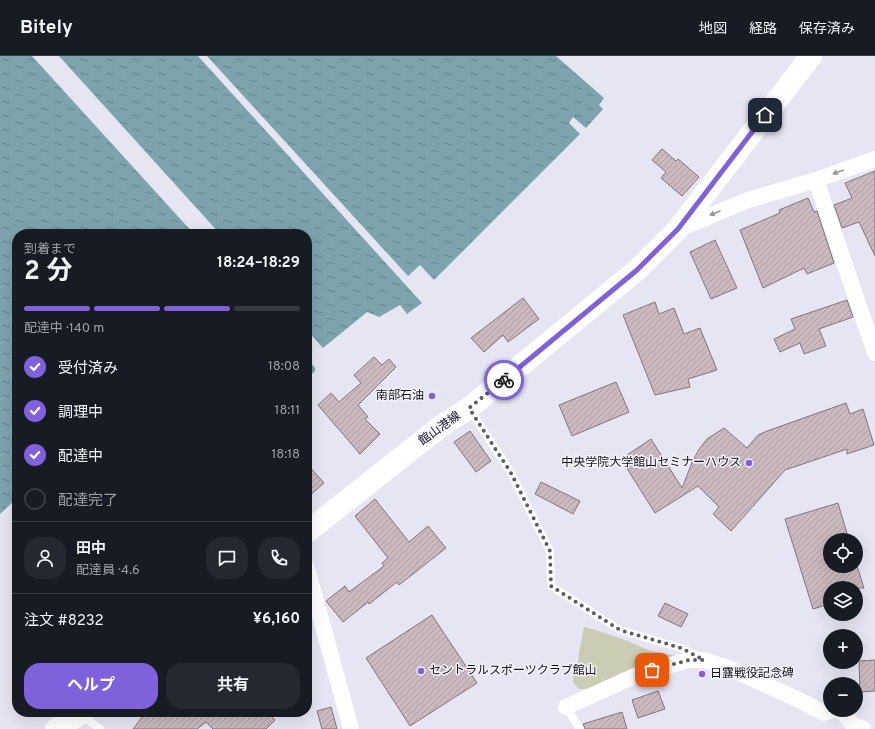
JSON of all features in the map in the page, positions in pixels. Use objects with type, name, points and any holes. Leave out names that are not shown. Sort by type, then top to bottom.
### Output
[{"type":"main road","name":"館山港線","points":[[312,528],[440,427],[469,408],[637,270],[678,229],[811,56]]},
{"type":"main road","points":[[56,729],[76,717]]},
{"type":"street","points":[[678,229],[748,200],[816,180],[875,158]]},
{"type":"street","points":[[816,180],[875,353]]},
{"type":"street","points":[[312,586],[351,729]]},
{"type":"street","points":[[566,707],[639,674],[689,660],[704,660],[729,668],[823,712]]},
{"type":"street","points":[[846,717],[853,725],[863,729]]},
{"type":"lane","points":[[469,408],[511,473],[550,551],[551,586],[620,630],[681,648],[704,660]]},
{"type":"lane","points":[[566,707],[580,729]]},
{"type":"lane","points":[[86,717],[100,729]]},
{"type":"green space","points":[[584,627],[628,641],[648,650],[681,657],[591,689],[579,689],[573,683],[573,671],[578,664]]},
{"type":"water","points":[[0,56],[32,56],[189,229],[12,229],[12,503],[0,514]]},
{"type":"water","points":[[59,56],[198,56],[422,303],[407,314],[400,305],[379,317],[367,312],[323,348],[312,336],[312,229],[215,229]]},
{"type":"water","points":[[207,56],[556,56],[604,98],[599,105],[603,109],[586,128],[573,117],[569,123],[580,134],[434,280],[420,265],[408,276]]},
{"type":"water","points":[[312,364],[315,368],[315,371],[312,374]]},
{"type":"building","points":[[662,149],[676,161],[678,159],[699,177],[682,196],[661,178],[666,172],[652,160]]},
{"type":"building","points":[[875,171],[875,256],[859,222],[842,228],[834,205],[852,198],[845,183]]},
{"type":"building","points":[[808,198],[814,212],[817,211],[834,263],[807,274],[804,268],[763,288],[740,230],[780,213],[779,210]]},
{"type":"building","points":[[715,240],[737,288],[711,299],[690,252]]},
{"type":"building","points":[[523,298],[539,319],[508,342],[503,335],[484,352],[471,338]]},
{"type":"building","points":[[847,300],[853,317],[819,329],[826,346],[804,354],[800,343],[780,352],[774,339],[795,329],[791,319]]},
{"type":"building","points":[[655,302],[659,314],[674,308],[684,334],[700,328],[717,370],[688,379],[690,387],[655,395],[623,315]]},
{"type":"building","points":[[374,357],[382,365],[389,359],[396,367],[358,405],[368,417],[365,419],[380,434],[360,454],[318,405],[331,393],[339,402],[361,383],[354,375]]},
{"type":"building","points":[[616,382],[629,412],[572,436],[559,405]]},
{"type":"building","name":"中央学院大学館山セミナーハウス","points":[[846,403],[850,414],[863,409],[874,445],[847,454],[847,449],[785,470],[731,531],[713,514],[719,507],[698,486],[655,513],[621,459],[651,439],[682,488],[693,460],[700,448],[707,439],[724,428],[747,448],[758,435]]},
{"type":"building","points":[[470,431],[491,461],[476,472],[454,442]]},
{"type":"building","points":[[312,470],[324,483],[312,494]]},
{"type":"building","points":[[541,482],[580,501],[573,514],[535,494]]},
{"type":"building","points":[[375,499],[409,542],[428,526],[446,548],[399,585],[397,582],[343,622],[326,601],[345,586],[349,592],[384,566],[382,563],[388,558],[355,516]]},
{"type":"building","points":[[838,503],[847,533],[823,533],[823,573],[859,573],[862,581],[823,581],[823,606],[813,609],[785,519]]},
{"type":"building","points":[[665,603],[688,614],[681,627],[658,616]]},
{"type":"building","name":"セントラルスポーツクラブ館山","points":[[432,615],[477,683],[410,726],[366,658]]},
{"type":"building","points":[[875,660],[875,691],[863,692],[863,677],[860,677],[859,669],[863,669],[863,661]]},
{"type":"building","points":[[658,691],[665,709],[638,718],[632,700]]},
{"type":"building","points":[[331,707],[337,729],[322,729],[317,711]]},
{"type":"building","points":[[622,712],[627,729],[585,729],[583,724]]},
{"type":"building","points":[[142,717],[272,717],[275,720],[266,729],[213,729],[206,722],[197,729],[133,729]]},
{"type":"way so far","points":[[504,380],[469,408],[511,473],[550,551],[551,586],[620,630],[681,648],[704,660],[689,660],[652,670]]},
{"type":"place","name":"南部石油","points":[[432,396]]},
{"type":"place","name":"中央学院大学館山セミナーハウス","points":[[749,463]]},
{"type":"place","name":"セントラルスポーツクラブ館山","points":[[421,671]]},
{"type":"place","name":"日露戦役記念碑","points":[[702,674]]},
{"type":"route","points":[[504,380],[637,270],[678,229],[765,115]]}]
